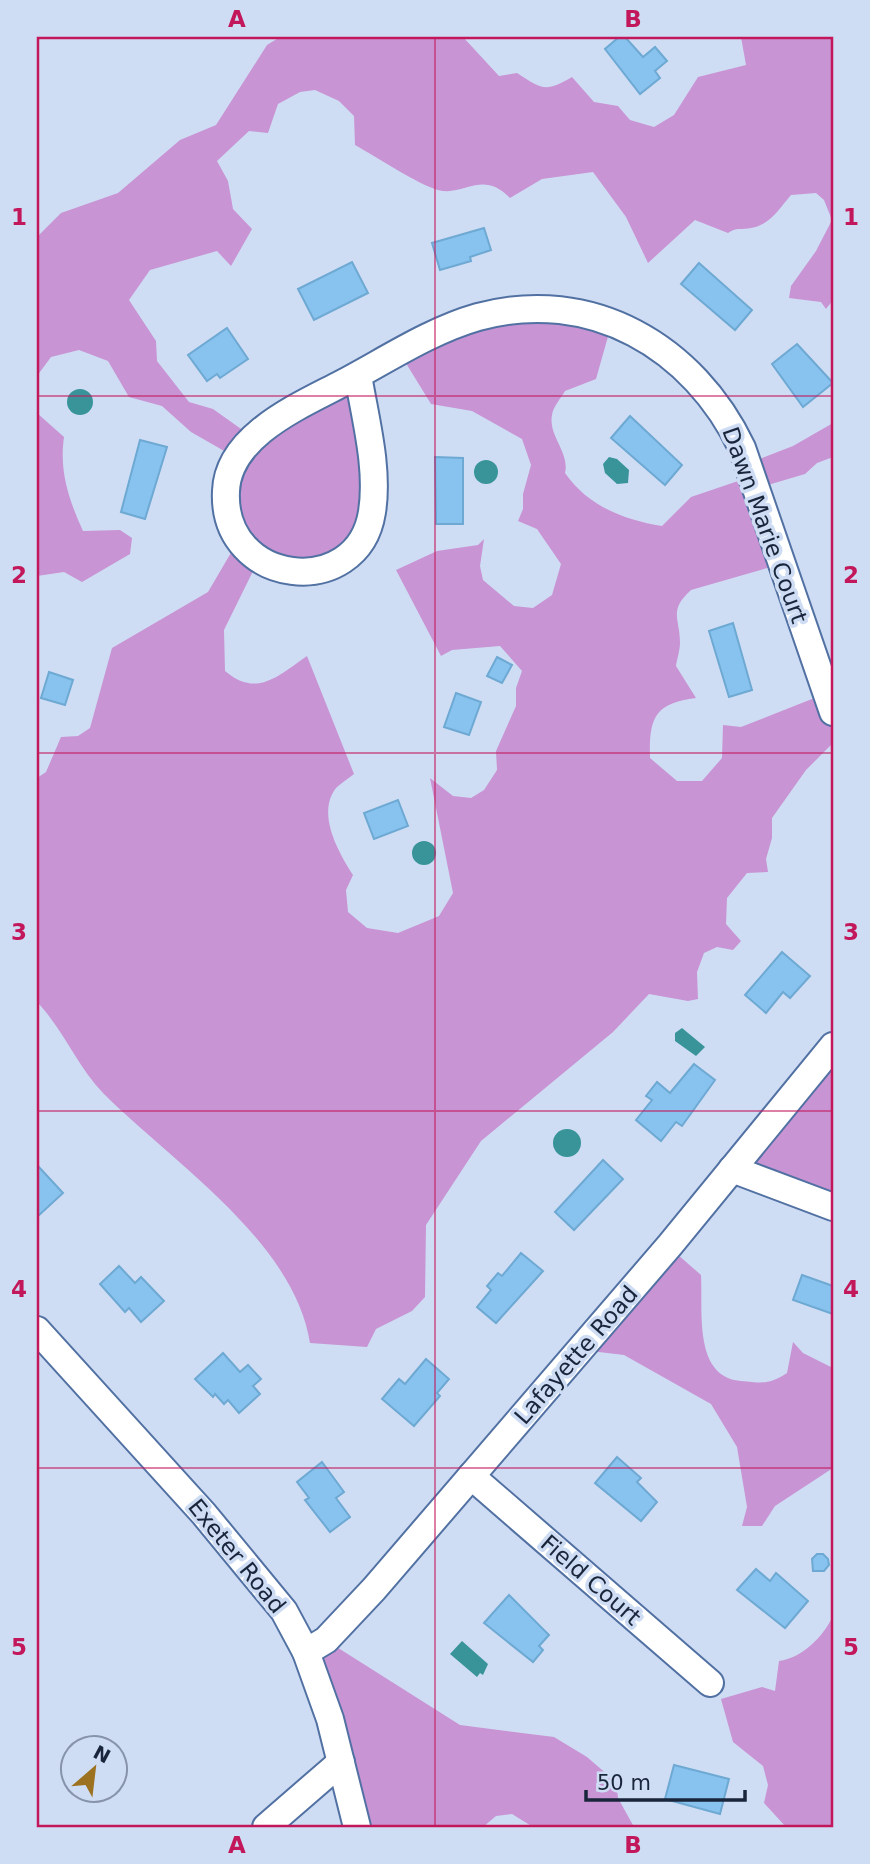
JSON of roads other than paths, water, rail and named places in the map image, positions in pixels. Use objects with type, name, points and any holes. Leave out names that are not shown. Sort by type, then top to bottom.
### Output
[{"type":"street","name":"Dawn Marie Court","points":[[358,375],[373,489],[372,513],[365,534],[349,554],[327,568],[302,573],[276,569],[253,557],[236,538],[226,514],[225,488],[234,464],[266,428],[293,409],[358,375],[453,326],[505,312],[558,310],[585,315],[610,322],[659,346],[699,381],[731,424],[742,448],[833,712]]},
{"type":"street","name":"Lafayette Road","points":[[306,1652],[326,1640],[374,1590],[732,1169],[833,1046]]},
{"type":"street","points":[[732,1169],[833,1207]]},
{"type":"street","name":"Exeter Road","points":[[37,1330],[204,1514],[284,1611],[306,1652],[341,1762],[357,1827]]},
{"type":"street","name":"Field Court","points":[[471,1476],[710,1683]]},
{"type":"street","points":[[266,1827],[341,1762]]}]
